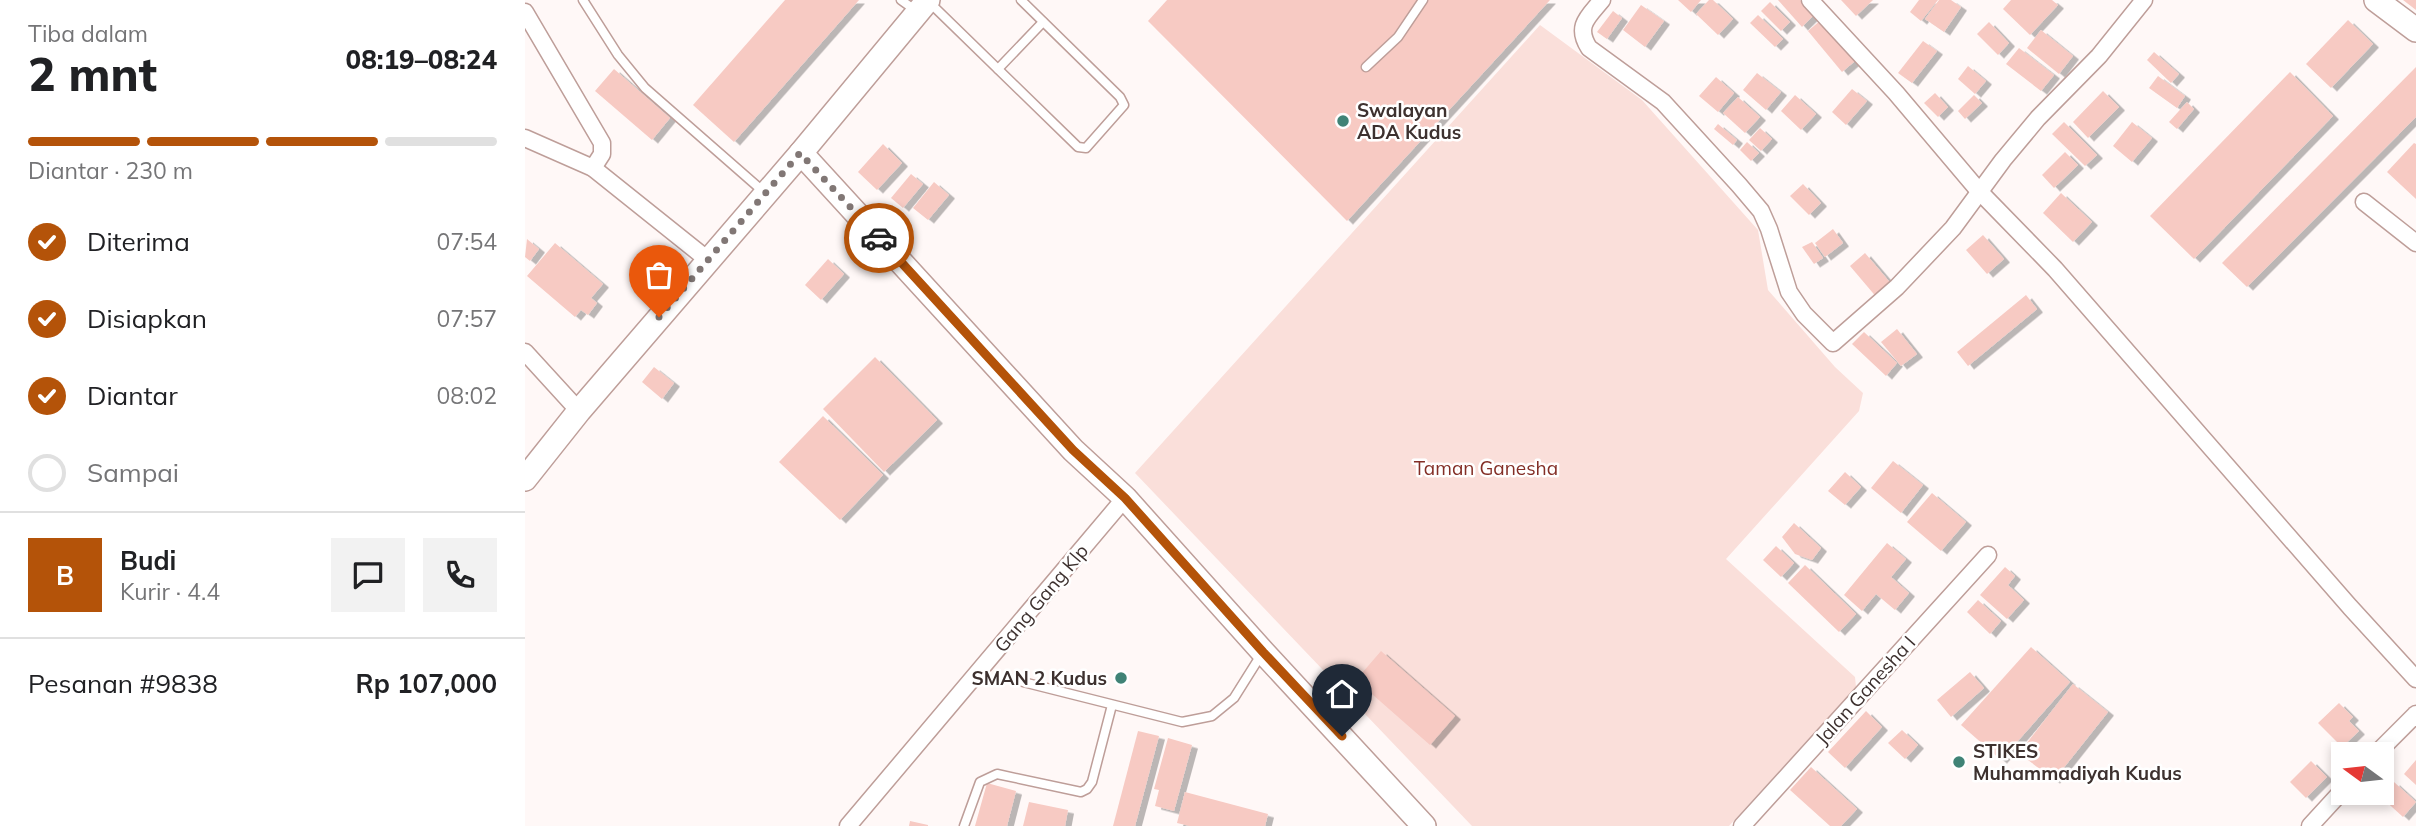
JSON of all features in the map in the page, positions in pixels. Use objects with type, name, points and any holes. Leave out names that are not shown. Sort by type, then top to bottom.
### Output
[{"type":"street","points":[[1602,0],[1582,27],[1582,37],[1589,48],[1663,102],[1761,211],[1789,292],[1804,314],[1833,343],[1915,268],[1952,228],[1978,190],[2038,118],[2099,56],[2144,0]]},
{"type":"street","points":[[1810,0],[1896,93],[1978,190],[2055,269],[2416,679]]},
{"type":"street","points":[[2376,0],[2416,30]]},
{"type":"street","points":[[525,479],[579,411],[800,153],[918,3]]},
{"type":"street","points":[[525,12],[602,143],[602,154],[593,168]]},
{"type":"street","points":[[525,138],[593,168],[708,261]]},
{"type":"street","points":[[800,153],[1073,450],[1125,498],[1417,823]]},
{"type":"street","points":[[2364,202],[2416,243]]},
{"type":"street","points":[[525,352],[579,411]]},
{"type":"street","name":"Gang Gang Klp","points":[[848,826],[1125,498]]},
{"type":"street","name":"Jalan Ganesha I","points":[[1742,826],[1988,555]]},
{"type":"street","points":[[2388,742],[2416,714]]},
{"type":"street","points":[[2310,826],[2331,803]]},
{"type":"lane","points":[[583,0],[618,55],[645,88],[765,193]]},
{"type":"lane","points":[[918,3],[998,69],[1078,147],[1086,148],[1124,105],[1120,97],[1021,0]]},
{"type":"lane","points":[[1366,67],[1398,37],[1423,0]]},
{"type":"lane","points":[[998,69],[1043,22]]},
{"type":"lane","points":[[1023,681],[1182,722],[1212,716],[1234,698],[1263,652]]},
{"type":"lane","points":[[964,826],[980,782],[997,774],[1068,790],[1081,792],[1087,789],[1112,705]]},
{"type":"green space","name":"Taman Ganesha","points":[[1540,25],[1642,100],[1758,230],[1768,290],[1835,367],[1863,393],[1859,411],[1726,559],[1855,677],[1856,687],[1729,826],[1472,826],[1135,473]]},
{"type":"building","points":[[785,0],[859,0],[734,142],[693,105]]},
{"type":"building","name":"Swalayan ADA Kudus","points":[[1167,0],[1550,0],[1347,221],[1148,21]]},
{"type":"building","points":[[1678,0],[1701,0],[1691,12]]},
{"type":"building","points":[[1709,0],[1713,0],[1733,19],[1718,35],[1696,14]]},
{"type":"building","points":[[1778,0],[1800,0],[1814,15],[1802,27]]},
{"type":"building","points":[[1841,0],[1873,0],[1856,16]]},
{"type":"building","points":[[1919,0],[1938,0],[1921,21],[1910,12]]},
{"type":"building","points":[[1939,0],[1951,0],[1961,7],[1944,32],[1925,19]]},
{"type":"building","points":[[2011,0],[2052,0],[2058,5],[2030,35],[2003,9]]},
{"type":"building","points":[[2403,0],[2416,0],[2416,10]]},
{"type":"building","points":[[1770,2],[1790,22],[1781,31],[1761,11]]},
{"type":"building","points":[[1641,5],[1664,21],[1645,47],[1623,30]]},
{"type":"building","points":[[1613,11],[1622,18],[1607,39],[1597,32]]},
{"type":"building","points":[[1758,15],[1783,39],[1775,47],[1750,23]]},
{"type":"building","points":[[1821,20],[1855,61],[1842,72],[1808,31]]},
{"type":"building","points":[[2348,20],[2373,44],[2331,88],[2306,64]]},
{"type":"building","points":[[1989,22],[2009,43],[1998,55],[1977,34]]},
{"type":"building","points":[[2041,30],[2073,56],[2059,74],[2027,48]]},
{"type":"building","points":[[1923,41],[1937,51],[1912,83],[1898,73]]},
{"type":"building","points":[[2019,48],[2054,75],[2041,91],[2006,64]]},
{"type":"building","points":[[2154,52],[2179,74],[2171,83],[2147,60]]},
{"type":"building","points":[[1968,66],[1986,81],[1975,94],[1958,79]]},
{"type":"building","points":[[2416,67],[2416,117],[2247,287],[2222,263]]},
{"type":"building","points":[[614,69],[670,118],[652,140],[595,91]]},
{"type":"building","points":[[2290,72],[2333,116],[2194,259],[2150,216]]},
{"type":"building","points":[[1757,73],[1781,92],[1766,110],[1743,90]]},
{"type":"building","points":[[2158,76],[2185,96],[2177,108],[2149,88]]},
{"type":"building","points":[[1716,77],[1734,93],[1718,112],[1699,96]]},
{"type":"building","points":[[1852,89],[1867,101],[1846,125],[1832,112]]},
{"type":"building","points":[[2103,91],[2119,107],[2088,138],[2073,122]]},
{"type":"building","points":[[1935,93],[1948,107],[1938,117],[1924,103]]},
{"type":"building","points":[[1795,95],[1816,114],[1801,130],[1781,111]]},
{"type":"building","points":[[1974,95],[1982,103],[1965,119],[1958,111]]},
{"type":"building","points":[[1738,97],[1760,117],[1745,133],[1723,113]]},
{"type":"building","points":[[2187,102],[2194,109],[2177,129],[2169,122]]},
{"type":"building","points":[[2064,122],[2097,155],[2085,166],[2052,134]]},
{"type":"building","points":[[2132,122],[2152,138],[2132,162],[2113,146]]},
{"type":"building","points":[[1718,124],[1737,140],[1733,145],[1714,129]]},
{"type":"building","points":[[1760,128],[1772,139],[1761,151],[1749,140]]},
{"type":"building","points":[[1747,142],[1759,153],[1751,161],[1740,150]]},
{"type":"building","points":[[2414,143],[2416,144],[2416,199],[2387,172]]},
{"type":"building","points":[[883,144],[902,163],[877,190],[858,172]]},
{"type":"building","points":[[2065,152],[2078,165],[2054,188],[2042,175]]},
{"type":"building","points":[[911,174],[923,184],[903,208],[891,198]]},
{"type":"building","points":[[934,182],[949,195],[928,220],[913,208]]},
{"type":"building","points":[[1803,184],[1821,203],[1809,215],[1790,196]]},
{"type":"building","points":[[2061,193],[2092,222],[2073,242],[2043,213]]},
{"type":"building","points":[[1833,229],[1843,243],[1825,257],[1815,243]]},
{"type":"building","points":[[1983,235],[2004,259],[1987,274],[1966,250]]},
{"type":"building","points":[[527,239],[539,249],[530,261],[525,257]]},
{"type":"building","points":[[1812,242],[1823,258],[1814,264],[1802,247]]},
{"type":"building","points":[[555,243],[603,284],[591,298],[597,303],[588,315],[581,310],[575,317],[527,276]]},
{"type":"building","points":[[1865,253],[1893,286],[1878,299],[1850,266]]},
{"type":"building","points":[[828,259],[844,274],[821,300],[805,285]]},
{"type":"building","points":[[2026,295],[2037,309],[1968,366],[1957,352]]},
{"type":"building","points":[[1897,329],[1917,354],[1901,366],[1881,342]]},
{"type":"building","points":[[1864,332],[1897,363],[1886,376],[1852,344]]},
{"type":"building","points":[[875,357],[937,420],[884,472],[823,409]]},
{"type":"building","points":[[654,367],[674,383],[662,399],[642,382]]},
{"type":"building","points":[[823,416],[883,475],[840,520],[779,462]]},
{"type":"building","points":[[1893,461],[1923,485],[1901,513],[1871,488]]},
{"type":"building","points":[[1845,472],[1861,487],[1845,505],[1828,491]]},
{"type":"building","points":[[1932,493],[1966,522],[1941,551],[1907,522]]},
{"type":"building","points":[[1794,523],[1821,548],[1812,560],[1795,554],[1782,537]]},
{"type":"building","points":[[1887,543],[1906,559],[1891,577],[1909,593],[1895,610],[1876,594],[1862,611],[1844,595]]},
{"type":"building","points":[[1776,546],[1794,563],[1781,577],[1763,560]]},
{"type":"building","points":[[1805,565],[1856,614],[1839,632],[1788,583]]},
{"type":"building","points":[[2005,567],[2015,576],[2008,585],[2024,600],[2007,619],[1980,595]]},
{"type":"building","points":[[1978,600],[2001,621],[1990,634],[1967,612]]},
{"type":"building","points":[[2031,647],[2070,682],[2001,760],[1961,725]]},
{"type":"building","points":[[1381,651],[1455,716],[1430,745],[1356,680]]},
{"type":"building","points":[[1970,672],[1984,688],[1951,717],[1937,700]]},
{"type":"building","points":[[2073,684],[2108,712],[2054,780],[2019,753]]},
{"type":"building","points":[[2339,703],[2353,717],[2349,721],[2359,731],[2347,742],[2337,742],[2318,723]]},
{"type":"building","points":[[1866,711],[1882,727],[1845,768],[1828,752]]},
{"type":"building","points":[[1902,730],[1918,745],[1905,759],[1888,743]]},
{"type":"building","points":[[1138,731],[1159,736],[1135,826],[1113,826]]},
{"type":"building","points":[[1168,738],[1192,745],[1174,811],[1155,806],[1159,790],[1154,789]]},
{"type":"building","points":[[2416,760],[2416,785],[2404,774]]},
{"type":"building","points":[[2311,761],[2327,777],[2306,798],[2290,782]]},
{"type":"building","points":[[1811,767],[1857,809],[1841,826],[1830,826],[1790,790]]},
{"type":"building","points":[[2394,782],[2416,802],[2403,817],[2390,805],[2394,805]]},
{"type":"building","points":[[987,783],[1016,791],[1007,826],[975,826]]},
{"type":"building","points":[[1185,792],[1268,814],[1265,826],[1190,826],[1177,823]]},
{"type":"building","points":[[1029,802],[1068,810],[1065,826],[1023,826]]},
{"type":"building","points":[[910,821],[928,825],[928,826],[909,826]]},
{"type":"way so far","points":[[659,317],[800,153],[879,238]]},
{"type":"place","name":"Swalayan ADA Kudus","points":[[1343,121]]},
{"type":"place","name":"SMAN 2 Kudus","points":[[1121,678]]},
{"type":"place","name":"STIKES Muhammadiyah Kudus","points":[[1959,762]]},
{"type":"route","points":[[879,238],[1073,450],[1125,498],[1342,736]]}]
